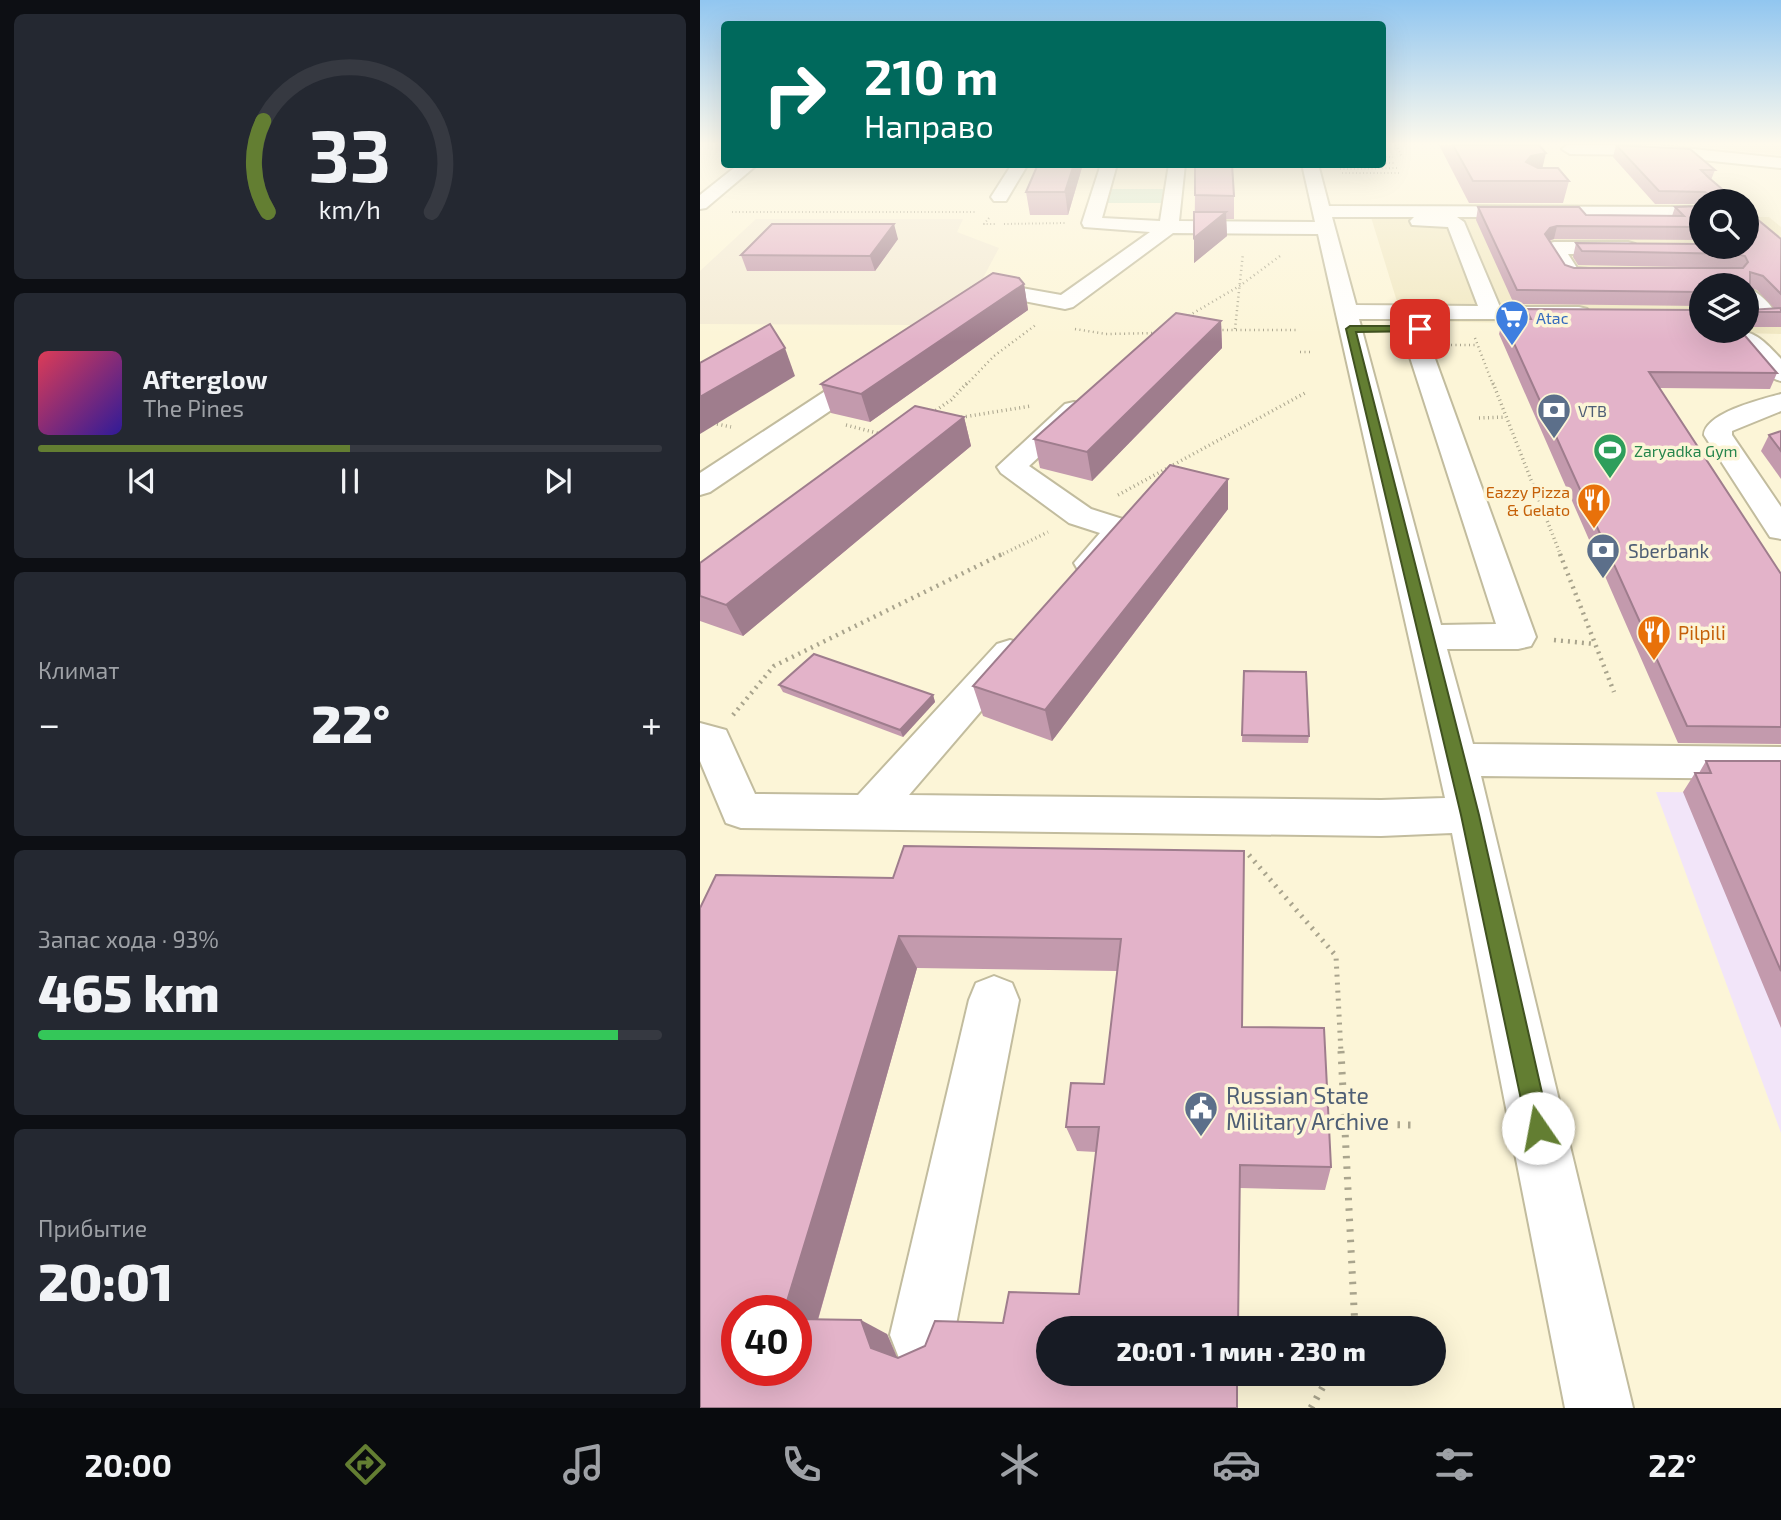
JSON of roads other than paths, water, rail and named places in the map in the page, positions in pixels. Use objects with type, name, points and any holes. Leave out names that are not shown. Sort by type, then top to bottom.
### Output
[{"type":"street","points":[[1095,211],[1091,223],[1244,228],[1324,220],[1583,212],[1689,212]]},
{"type":"street","points":[[960,312],[994,289],[1065,302],[1170,226],[1172,211]]},
{"type":"street","points":[[1325,211],[1324,220],[1348,320],[1470,815],[1599,1408]]},
{"type":"street","points":[[1372,221],[1455,222],[1492,313]]},
{"type":"street","points":[[1504,222],[1684,223],[1689,229]]},
{"type":"street","points":[[1624,275],[1571,274],[1554,248],[1651,248]]},
{"type":"street","points":[[1759,308],[1767,316],[1759,316]]},
{"type":"street","points":[[1492,313],[1598,322],[1472,329],[1402,329],[1348,320],[1492,313]]},
{"type":"street","points":[[1402,329],[1405,335],[1418,345],[1518,637],[1474,635],[1427,638]]},
{"type":"street","points":[[1769,347],[1781,374]]},
{"type":"street","points":[[700,486],[892,358]]},
{"type":"street","points":[[1074,581],[1121,528],[1080,516],[1011,467],[1091,394]]},
{"type":"street","points":[[1781,402],[1725,422],[1718,429],[1718,435],[1781,530]]},
{"type":"street","points":[[870,811],[1028,633]]},
{"type":"street","points":[[706,740],[741,811],[1381,818],[1470,815]]},
{"type":"street","points":[[1457,760],[1781,763]]},
{"type":"street","points":[[922,1335],[994,1000]]},
{"type":"place","name":"Atac","points":[[1512,347]]},
{"type":"place","name":"VTB","points":[[1554,440]]},
{"type":"place","name":"Zaryadka Gym","points":[[1610,480]]},
{"type":"place","name":"Eazzy Pizza & Gelato","points":[[1594,530]]},
{"type":"place","name":"Sberbank","points":[[1603,580]]},
{"type":"place","name":"Pilpili","points":[[1654,662]]},
{"type":"place","name":"Russian State Military Archive","points":[[1201,1138]]}]
